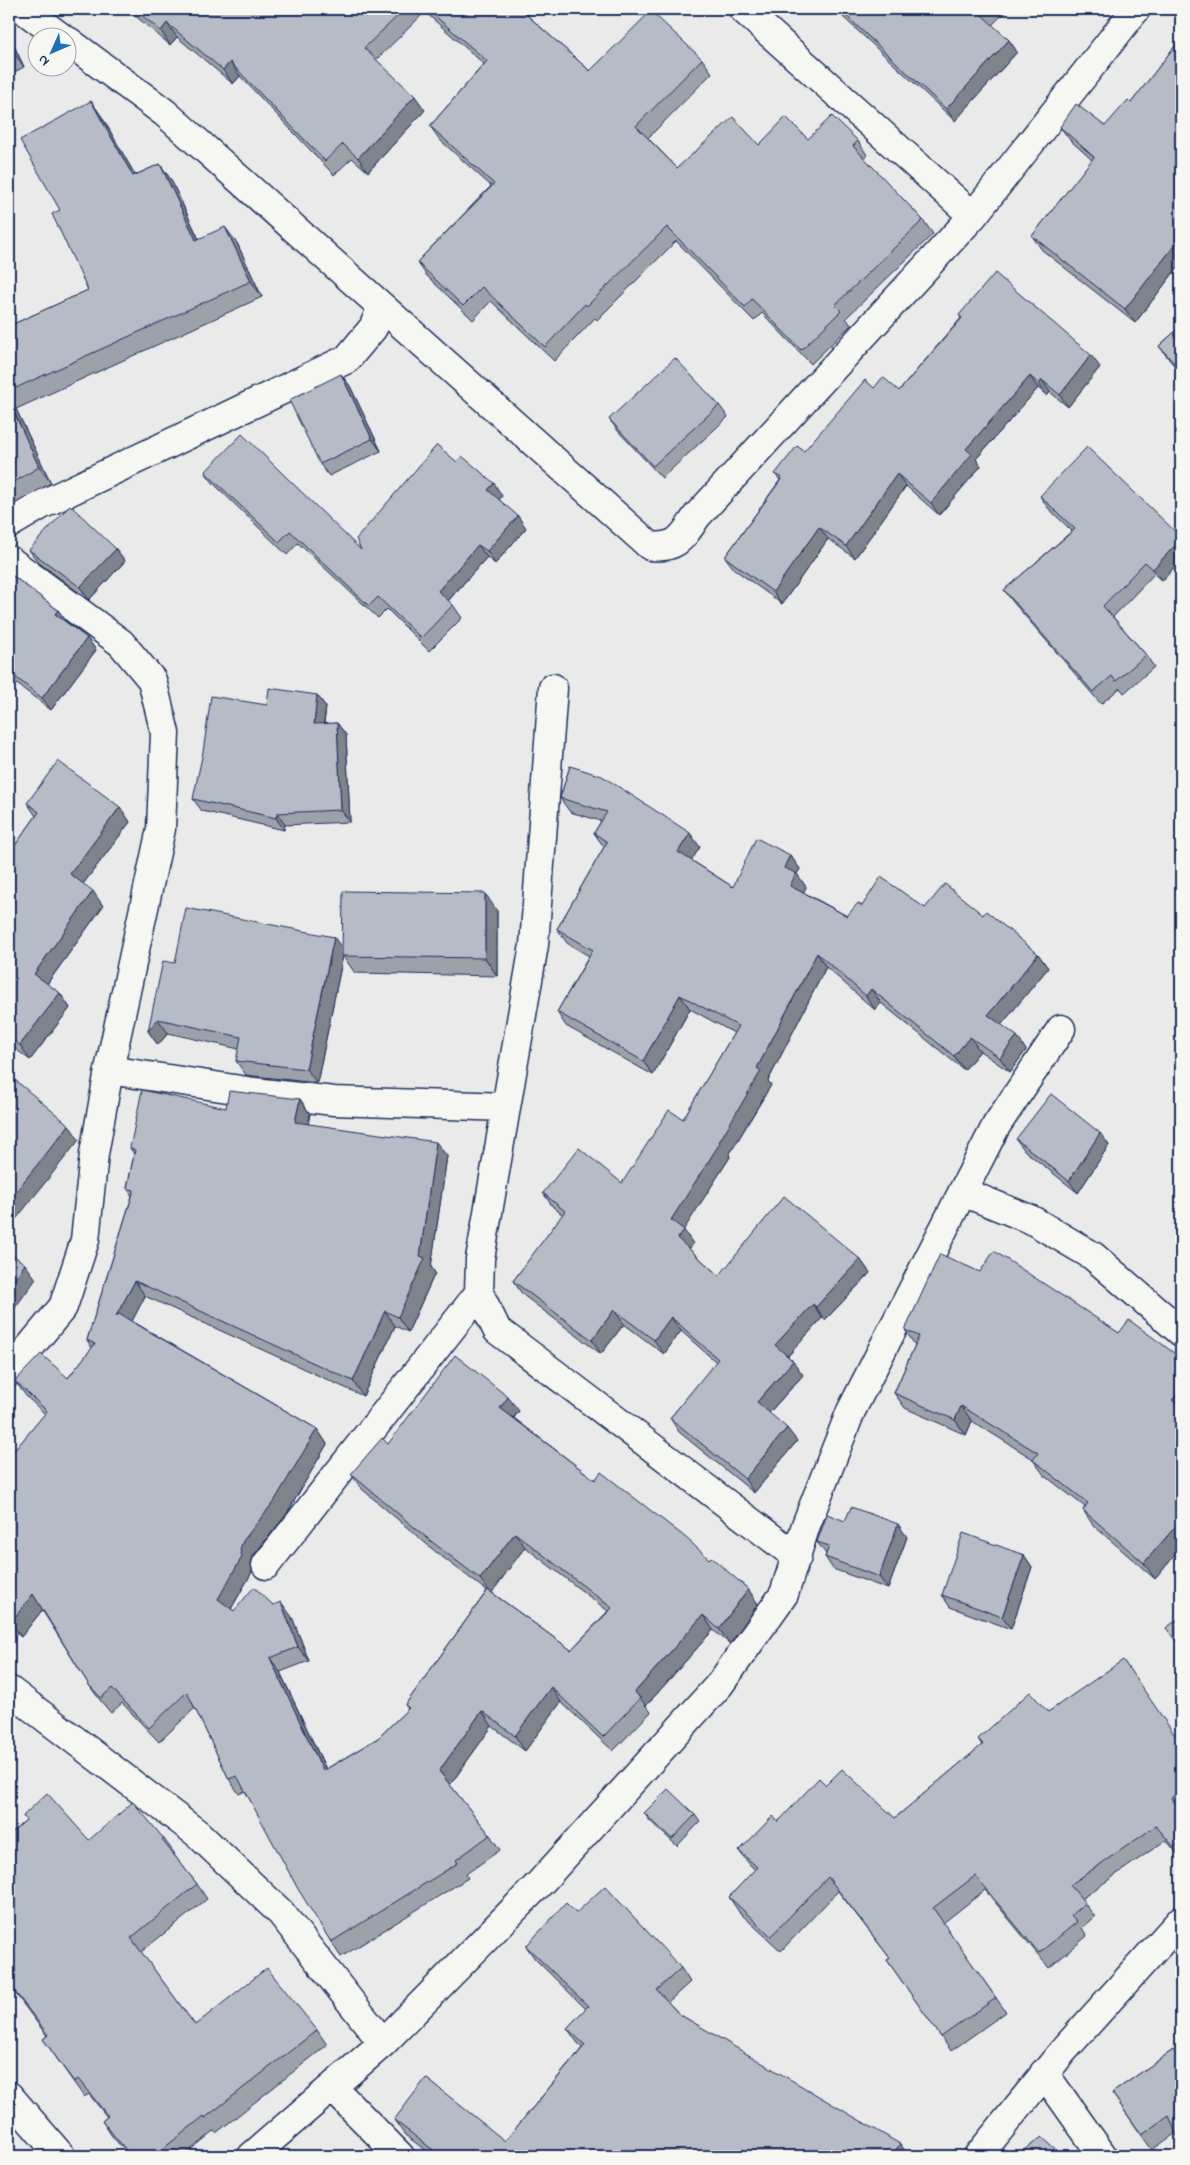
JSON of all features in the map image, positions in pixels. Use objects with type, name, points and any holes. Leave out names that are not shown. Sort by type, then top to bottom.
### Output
[{"type":"street","points":[[23,9],[49,28]]},
{"type":"street","points":[[742,9],[973,216]]},
{"type":"street","points":[[78,48],[165,113],[650,546],[665,548],[679,541],[697,516],[973,216],[1136,9]]},
{"type":"street","points":[[9,524],[43,504],[347,358],[374,328],[382,307]]},
{"type":"street","points":[[9,560],[121,643],[152,680],[165,733],[161,829],[109,1070],[94,1154],[85,1240],[64,1307],[9,1372]]},
{"type":"street","points":[[553,688],[534,945],[480,1259],[479,1293],[497,1330],[796,1557]]},
{"type":"street","points":[[252,2156],[384,2043],[541,1882],[720,1684],[784,1594],[806,1525],[851,1411],[996,1126],[1061,1029]]},
{"type":"street","points":[[109,1070],[254,1092],[334,1101],[506,1107]]},
{"type":"street","points":[[963,1192],[1032,1220],[1093,1256],[1181,1332]]},
{"type":"street","points":[[266,1564],[479,1293]]},
{"type":"street","points":[[9,1690],[198,1834],[281,1913],[384,2043]]},
{"type":"street","points":[[978,2156],[1044,2073],[1181,1920]]},
{"type":"street","points":[[1044,2073],[1103,2156]]},
{"type":"street","points":[[333,2088],[400,2156]]},
{"type":"street","points":[[9,2096],[62,2156]]},
{"type":"building","points":[[134,9],[405,9],[364,48],[415,96],[358,158],[343,144],[325,161],[230,62],[223,70],[167,23],[161,31]]},
{"type":"building","points":[[427,9],[520,9],[590,71],[651,11],[702,59],[636,126],[677,168],[733,117],[759,145],[786,117],[808,139],[832,116],[858,141],[853,146],[923,220],[835,305],[841,311],[801,350],[752,299],[745,307],[667,227],[587,306],[585,304],[545,347],[482,287],[463,306],[417,262],[494,184],[430,126],[487,61]]},
{"type":"building","points":[[839,9],[987,9],[982,15],[1009,40],[946,109]]},
{"type":"building","points":[[1181,38],[1181,244],[1178,241],[1125,309],[1032,236],[1094,157],[1060,127],[1076,104],[1105,126],[1128,100],[1131,103]]},
{"type":"building","points":[[9,42],[14,53],[9,55]]},
{"type":"building","points":[[91,101],[133,176],[160,164],[196,240],[225,227],[251,281],[9,391],[9,326],[88,290],[52,214],[60,210],[20,140]]},
{"type":"building","points":[[995,273],[1091,355],[1060,395],[1042,380],[1039,384],[1030,376],[966,449],[972,454],[931,503],[897,474],[846,546],[819,527],[773,592],[725,557],[782,478],[775,474],[797,446],[804,451],[865,380],[874,388],[883,377],[899,391],[962,318],[959,315]]},
{"type":"building","points":[[1181,326],[1181,371],[1159,346]]},
{"type":"building","points":[[675,358],[719,405],[653,466],[609,419]]},
{"type":"building","points":[[341,374],[372,439],[320,464],[289,400]]},
{"type":"building","points":[[9,401],[39,467],[9,485]]},
{"type":"building","points":[[242,434],[361,550],[356,539],[437,445],[457,462],[462,456],[494,483],[488,490],[518,516],[487,551],[478,545],[438,591],[453,605],[421,638],[378,597],[369,606],[290,531],[279,542],[205,472]]},
{"type":"building","points":[[1087,447],[1181,537],[1153,569],[1145,562],[1103,606],[1146,655],[1116,681],[1112,676],[1093,692],[1004,590],[1075,529],[1040,496]]},
{"type":"building","points":[[70,505],[116,549],[80,587],[29,550]]},
{"type":"building","points":[[9,573],[58,610],[55,614],[87,638],[42,698],[9,672]]},
{"type":"building","points":[[269,688],[317,695],[314,724],[337,723],[341,810],[277,813],[276,818],[193,799],[203,752],[211,696],[267,705]]},
{"type":"building","points":[[58,761],[120,807],[70,874],[93,891],[34,974],[60,993],[20,1045],[9,1037],[9,854],[39,812],[27,803]]},
{"type":"building","points":[[570,766],[602,776],[690,833],[678,852],[733,887],[756,838],[790,855],[784,868],[796,873],[790,886],[847,916],[858,903],[862,906],[881,877],[925,908],[945,884],[983,915],[986,911],[1038,954],[988,1015],[1017,1036],[1000,1058],[970,1037],[954,1056],[871,989],[866,996],[817,953],[757,1068],[761,1071],[720,1143],[671,1220],[684,1230],[677,1238],[719,1276],[784,1196],[860,1259],[816,1307],[813,1304],[775,1345],[793,1361],[757,1402],[787,1428],[745,1479],[670,1418],[718,1359],[671,1317],[654,1340],[614,1310],[592,1340],[513,1281],[565,1211],[543,1193],[579,1148],[622,1183],[669,1110],[683,1119],[738,1026],[680,995],[643,1061],[557,1012],[593,950],[557,929],[607,842],[594,833],[607,812],[560,798]]},
{"type":"building","points":[[343,891],[485,893],[485,958],[342,956]]},
{"type":"building","points":[[186,908],[334,937],[306,1069],[236,1061],[241,1037],[158,1019],[148,1031],[163,961],[175,963]]},
{"type":"building","points":[[9,1075],[69,1125],[9,1200]]},
{"type":"building","points":[[142,1090],[226,1108],[229,1091],[300,1099],[295,1122],[436,1142],[420,1256],[425,1258],[398,1317],[385,1311],[353,1381],[135,1281],[116,1316],[119,1314],[317,1429],[275,1500],[243,1541],[240,1549],[242,1557],[218,1599],[234,1611],[254,1587],[273,1605],[281,1602],[298,1647],[270,1658],[323,1771],[378,1738],[409,1708],[405,1705],[488,1590],[571,1650],[612,1608],[515,1533],[480,1579],[427,1538],[351,1474],[382,1438],[388,1444],[455,1355],[508,1397],[500,1408],[595,1480],[601,1472],[685,1537],[709,1559],[711,1557],[748,1589],[719,1629],[703,1615],[635,1692],[640,1698],[603,1737],[551,1687],[515,1736],[482,1711],[439,1771],[490,1835],[456,1860],[458,1863],[331,1942],[298,1889],[237,1776],[229,1779],[187,1692],[149,1728],[112,1688],[101,1698],[89,1685],[33,1594],[11,1622],[9,1620],[9,1457],[47,1411],[15,1381],[41,1354],[68,1378],[95,1344],[87,1340],[134,1190],[127,1188],[135,1150],[130,1148]]},
{"type":"building","points":[[1051,1094],[1100,1133],[1069,1181],[1016,1139]]},
{"type":"building","points":[[994,1251],[1119,1333],[1129,1320],[1181,1358],[1181,1391],[1172,1400],[1181,1408],[1181,1520],[1144,1563],[1083,1510],[1088,1503],[1033,1460],[1038,1453],[961,1406],[955,1420],[894,1393],[919,1336],[905,1330],[940,1254],[980,1272]]},
{"type":"building","points":[[9,1252],[25,1264],[9,1287]]},
{"type":"building","points":[[851,1507],[898,1524],[879,1577],[825,1557],[829,1546],[817,1542],[827,1514],[845,1521]]},
{"type":"building","points":[[963,1533],[1024,1555],[1002,1617],[942,1595]]},
{"type":"building","points":[[1181,1617],[1181,1648],[1166,1628]]},
{"type":"building","points":[[1123,1660],[1181,1744],[1181,1790],[1171,1798],[1181,1810],[1181,1841],[1174,1847],[1156,1826],[1070,1885],[1085,1903],[1071,1915],[1077,1922],[1039,1953],[975,1876],[933,1908],[996,1998],[941,2037],[887,1960],[890,1958],[828,1877],[771,1936],[729,1897],[757,1867],[739,1851],[773,1816],[778,1822],[819,1778],[826,1785],[842,1769],[895,1818],[983,1744],[978,1739],[1030,1692],[1048,1712]]},
{"type":"building","points":[[668,1789],[695,1815],[672,1839],[644,1813]]},
{"type":"building","points":[[47,1793],[89,1840],[133,1802],[164,1839],[162,1840],[197,1884],[131,1938],[195,2025],[267,1968],[317,2030],[154,2156],[131,2156],[102,2121],[108,2116],[78,2079],[74,2082],[43,2039],[48,2035],[9,1984],[9,1835],[26,1820],[23,1816]]},
{"type":"building","points":[[605,1886],[681,1968],[657,1990],[679,2014],[900,2144],[892,2156],[858,2156],[849,2150],[845,2156],[441,2156],[394,2120],[426,2078],[505,2141],[585,2045],[567,2028],[588,2006],[526,1946],[566,1903],[576,1913]]},
{"type":"building","points":[[1173,2050],[1181,2062],[1181,2146],[1169,2116],[1142,2135],[1112,2093]]},
{"type":"building","points":[[1042,2137],[1063,2156],[1017,2156],[1021,2152]]}]
